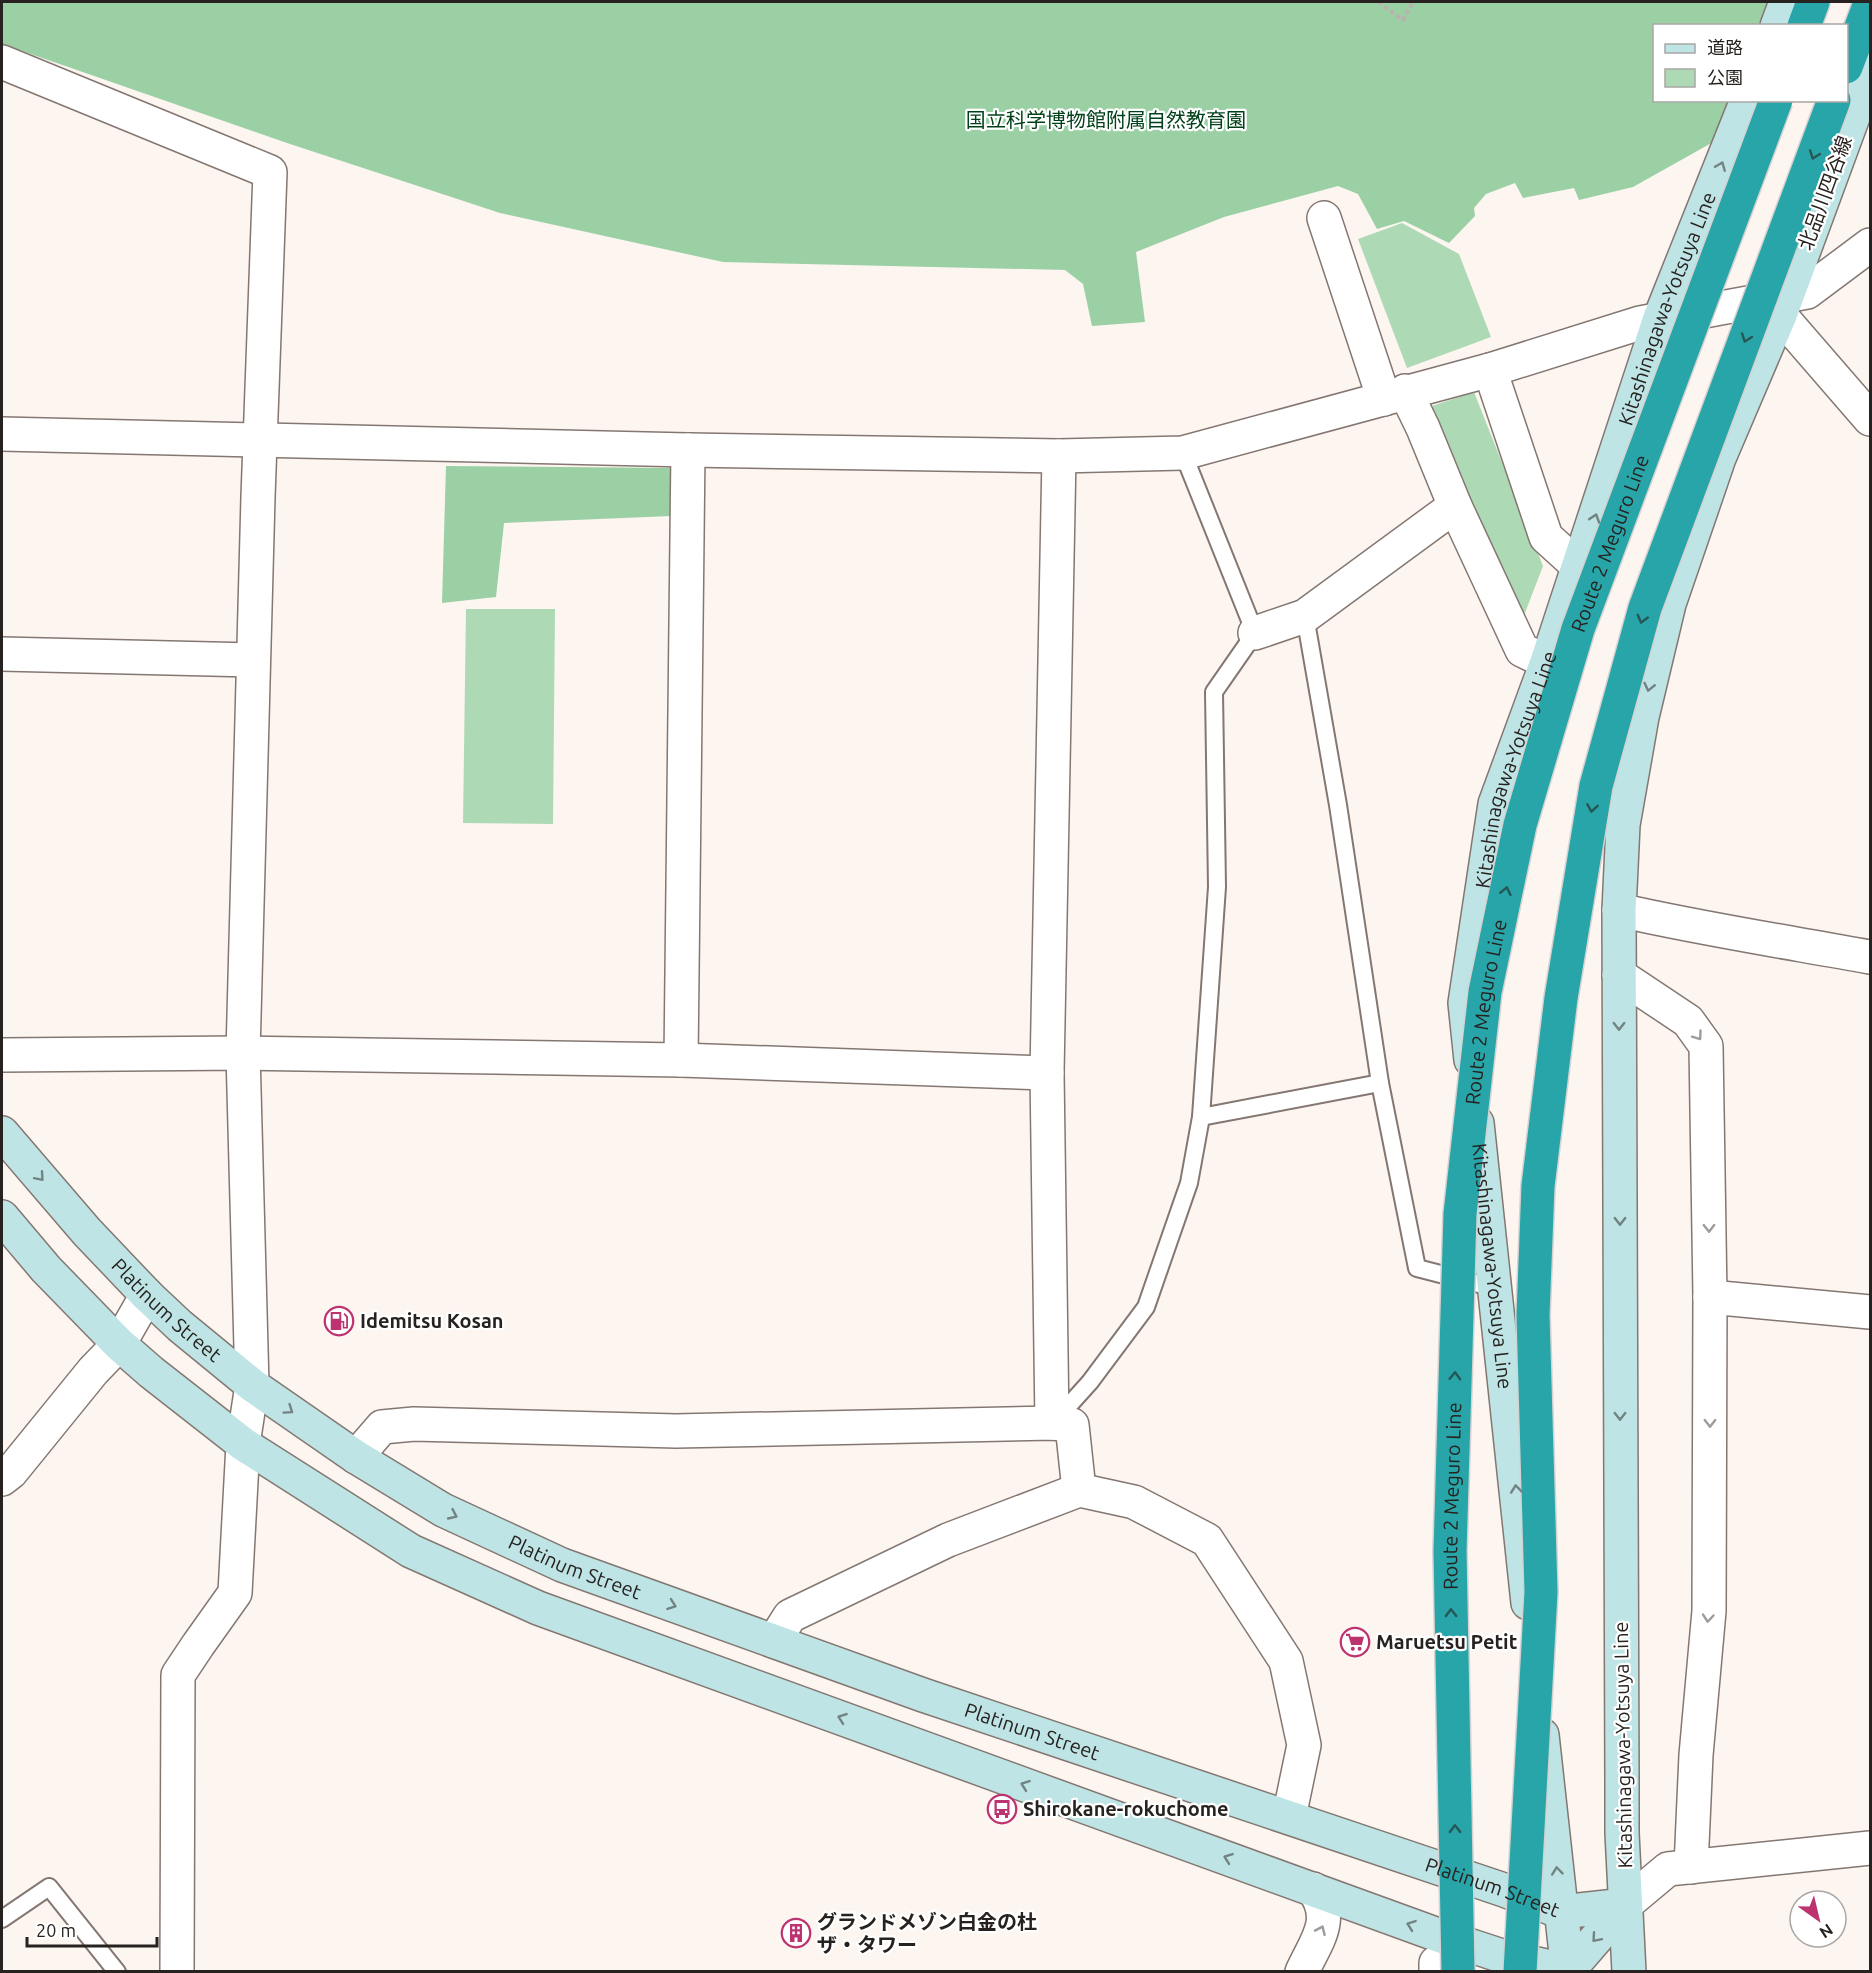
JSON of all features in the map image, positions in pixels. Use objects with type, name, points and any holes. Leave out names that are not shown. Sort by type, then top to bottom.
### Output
[{"type":"highway","points":[[1805,24],[1813,2]]},
{"type":"highway","points":[[1848,62],[1870,3]]},
{"type":"highway","name":"Route 2 Meguro Line","points":[[1443,1969],[1450,1551],[1460,1214],[1485,992],[1520,825],[1578,629],[1775,102]]},
{"type":"highway","points":[[1520,1971],[1541,1592],[1533,1315],[1538,1186],[1561,998],[1596,786],[1645,608],[1833,102]]},
{"type":"main road","points":[[1778,24],[1786,2]]},
{"type":"main road","name":"北品川四谷線","points":[[1783,306],[1870,71]]},
{"type":"main road","name":"Kitashinagawa-Yotsuya Line","points":[[1568,1971],[1465,1003],[1495,804],[1548,662],[1660,318],[1746,102]]},
{"type":"main road","name":"Kitashinagawa-Yotsuya Line","points":[[1629,1971],[1622,1793],[1618,910],[1623,825],[1642,717],[1669,604],[1719,458],[1783,306]]},
{"type":"main road","name":"Platinum Street","points":[[2,1133],[87,1232],[180,1326],[252,1385],[356,1457],[443,1510],[562,1565],[923,1695],[1504,1890],[1561,1912],[1625,1905]]},
{"type":"main road","points":[[2,1218],[46,1269],[119,1344],[243,1444],[411,1551],[538,1608],[1502,1956],[1568,1971],[1625,1905]]},
{"type":"street","points":[[2,62],[270,172],[253,660],[243,1053],[252,1385],[243,1444],[235,1593],[178,1675],[177,1971]]},
{"type":"street","points":[[1324,218],[1394,395],[1423,428],[1455,506],[1522,650],[1548,662]]},
{"type":"street","points":[[2,434],[1059,456],[1183,453],[1490,370],[1660,318],[1783,306],[1807,292],[1870,245]]},
{"type":"street","points":[[1783,306],[1870,419]]},
{"type":"street","points":[[1490,370],[1546,537],[1580,567]]},
{"type":"street","points":[[681,1060],[688,450]]},
{"type":"street","points":[[1052,1424],[1047,1073],[1059,456]]},
{"type":"street","points":[[1255,633],[1305,616],[1455,506]]},
{"type":"street","points":[[2,654],[253,660]]},
{"type":"street","points":[[1618,910],[1665,921],[1704,926],[1870,957]]},
{"type":"street","points":[[1619,975],[1688,1021],[1706,1046],[1710,1297],[1709,1611],[1696,1755],[1691,1867]]},
{"type":"street","points":[[2,1055],[243,1053],[681,1060],[1047,1073]]},
{"type":"street","points":[[2,1479],[11,1472],[93,1371],[119,1344],[147,1295]]},
{"type":"street","points":[[1710,1297],[1870,1312]]},
{"type":"street","points":[[356,1457],[382,1427],[414,1424],[676,1431],[1052,1424],[1072,1425],[1079,1490]]},
{"type":"street","points":[[774,1641],[790,1616],[948,1540],[1079,1490],[1134,1502],[1207,1540],[1286,1661],[1304,1744],[1289,1817]]},
{"type":"street","points":[[1625,1905],[1668,1869],[1870,1848]]},
{"type":"street","points":[[1302,1971],[1325,1922],[1325,1911],[1321,1899],[1313,1889]]},
{"type":"lane","points":[[1052,1424],[1090,1382],[1146,1306],[1189,1183],[1201,1118],[1217,887],[1214,692],[1255,633],[1183,453]]},
{"type":"lane","points":[[1305,616],[1338,805],[1380,1083],[1417,1268],[1495,1288]]},
{"type":"lane","points":[[1201,1118],[1380,1083]]},
{"type":"lane","points":[[2,1919],[49,1887],[117,1971]]},
{"type":"path","points":[[1378,2],[1403,20],[1413,2]]},
{"type":"green space","name":"国立科学博物館附属自然教育園","points":[[2,2],[1768,2],[1759,24],[1653,24],[1653,102],[1730,102],[1715,141],[1633,187],[1579,200],[1574,188],[1523,198],[1515,183],[1486,194],[1474,208],[1475,216],[1449,243],[1404,221],[1377,229],[1358,194],[1338,186],[1224,217],[1136,252],[1145,322],[1092,326],[1083,284],[1065,270],[723,262],[500,213],[287,143],[2,44]]},
{"type":"green space","points":[[1402,223],[1459,254],[1491,337],[1407,368],[1358,239]]},
{"type":"green space","points":[[1474,392],[1543,566],[1523,618],[1426,408]]},
{"type":"green space","points":[[446,466],[670,468],[671,516],[504,523],[496,597],[442,603]]},
{"type":"green space","points":[[466,609],[555,609],[553,824],[463,823]]},
{"type":"place","name":"Idemitsu Kosan","points":[[339,1321]]},
{"type":"place","name":"Maruetsu Petit","points":[[1355,1642]]},
{"type":"place","name":"Shirokane-rokuchome","points":[[1002,1809]]},
{"type":"place","name":"グランドメゾン白金の杜 ザ・タワー","points":[[796,1933]]}]
